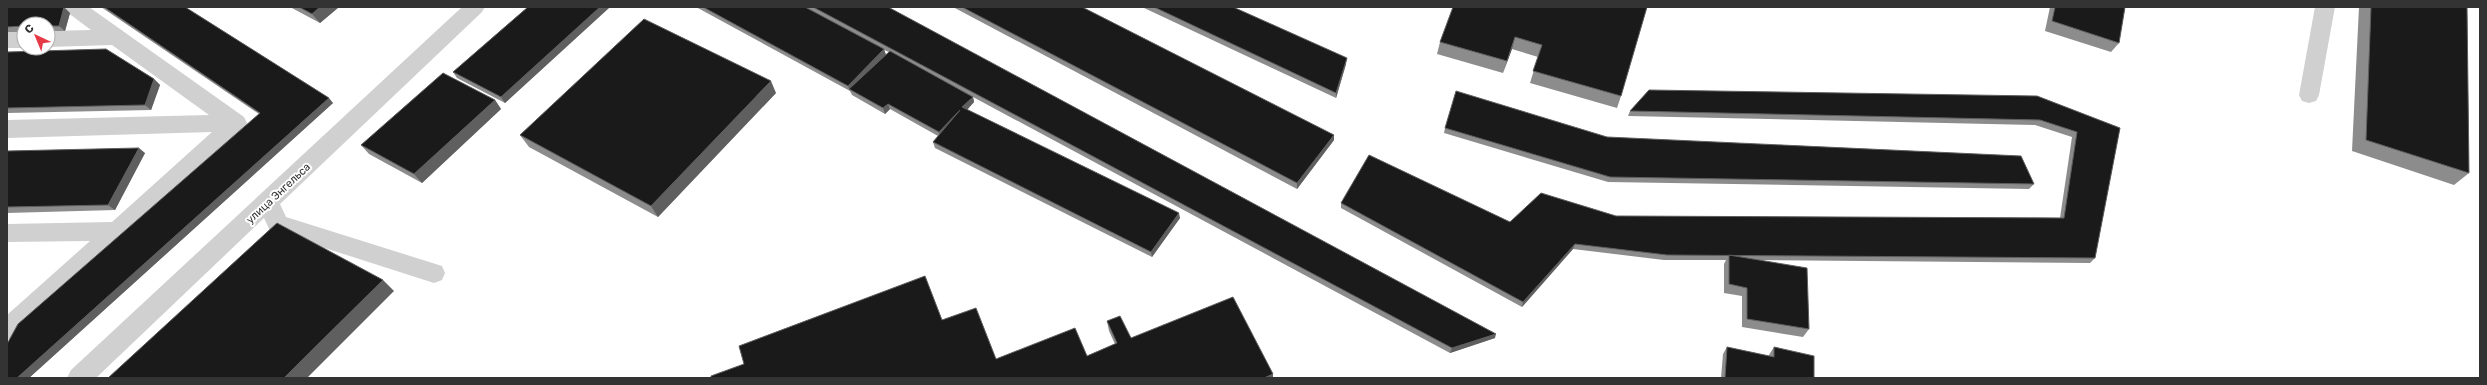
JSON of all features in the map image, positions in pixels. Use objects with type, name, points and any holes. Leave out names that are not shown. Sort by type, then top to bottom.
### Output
[{"type":"street","points":[[74,7],[236,123]]},
{"type":"street","name":"улица Энгельса","points":[[79,378],[476,7]]},
{"type":"street","points":[[2310,95],[2325,7]]},
{"type":"street","points":[[56,39],[116,37]]},
{"type":"street","points":[[7,129],[236,123]]},
{"type":"street","points":[[7,330],[236,123]]},
{"type":"street","points":[[268,202],[278,224],[434,273]]},
{"type":"street","points":[[7,233],[117,231]]},
{"type":"building","points":[[7,7],[64,7],[59,26],[56,26],[56,16],[16,16],[16,26],[7,27]]},
{"type":"building","points":[[104,7],[185,7],[329,98],[17,378],[7,378],[7,344],[18,324],[260,113]]},
{"type":"building","points":[[299,7],[320,7],[312,14]]},
{"type":"building","points":[[528,7],[600,7],[501,97],[453,72]]},
{"type":"building","points":[[703,7],[805,7],[884,49],[848,86]]},
{"type":"building","points":[[813,7],[888,7],[1496,334],[1452,348]]},
{"type":"building","points":[[962,7],[1082,7],[1334,135],[1297,183]]},
{"type":"building","points":[[1154,7],[1233,7],[1347,58],[1336,93]]},
{"type":"building","points":[[1453,7],[1647,7],[1621,96],[1533,71],[1542,45],[1515,37],[1507,61],[1440,42]]},
{"type":"building","points":[[2055,7],[2125,7],[2119,43],[2052,21]]},
{"type":"building","points":[[2371,7],[2467,7],[2469,173],[2366,140]]},
{"type":"building","points":[[644,19],[771,81],[651,206],[520,135]]},
{"type":"building","points":[[106,49],[154,79],[145,105],[7,108],[7,52],[16,52],[16,56],[56,56],[56,51]]},
{"type":"building","points":[[890,51],[973,97],[962,107],[1179,213],[1151,252],[933,142],[960,110],[939,132],[888,104],[883,108],[849,89]]},
{"type":"building","points":[[443,73],[495,100],[414,174],[361,145]]},
{"type":"building","points":[[1649,90],[2037,96],[2120,128],[2095,258],[1667,255],[1575,244],[1523,302],[1341,203],[1369,155],[1510,222],[1541,193],[1616,216],[2064,218],[2077,132],[2040,120],[1630,111]]},
{"type":"building","points":[[1456,91],[1607,137],[2021,156],[2034,184],[1610,177],[1445,128]]},
{"type":"building","points":[[139,148],[108,205],[7,207],[7,151]]},
{"type":"building","points":[[277,223],[383,280],[284,378],[108,378]]},
{"type":"building","points":[[1729,255],[1807,268],[1809,329],[1747,319],[1747,288],[1729,284]]},
{"type":"building","points":[[925,276],[942,320],[976,308],[996,359],[1075,328],[1087,356],[1117,343],[1107,321],[1120,316],[1131,338],[1233,297],[1273,374],[1264,378],[711,378],[711,376],[744,364],[739,346]]},
{"type":"building","points":[[1727,347],[1774,357],[1774,347],[1814,356],[1814,378],[1725,378]]}]
